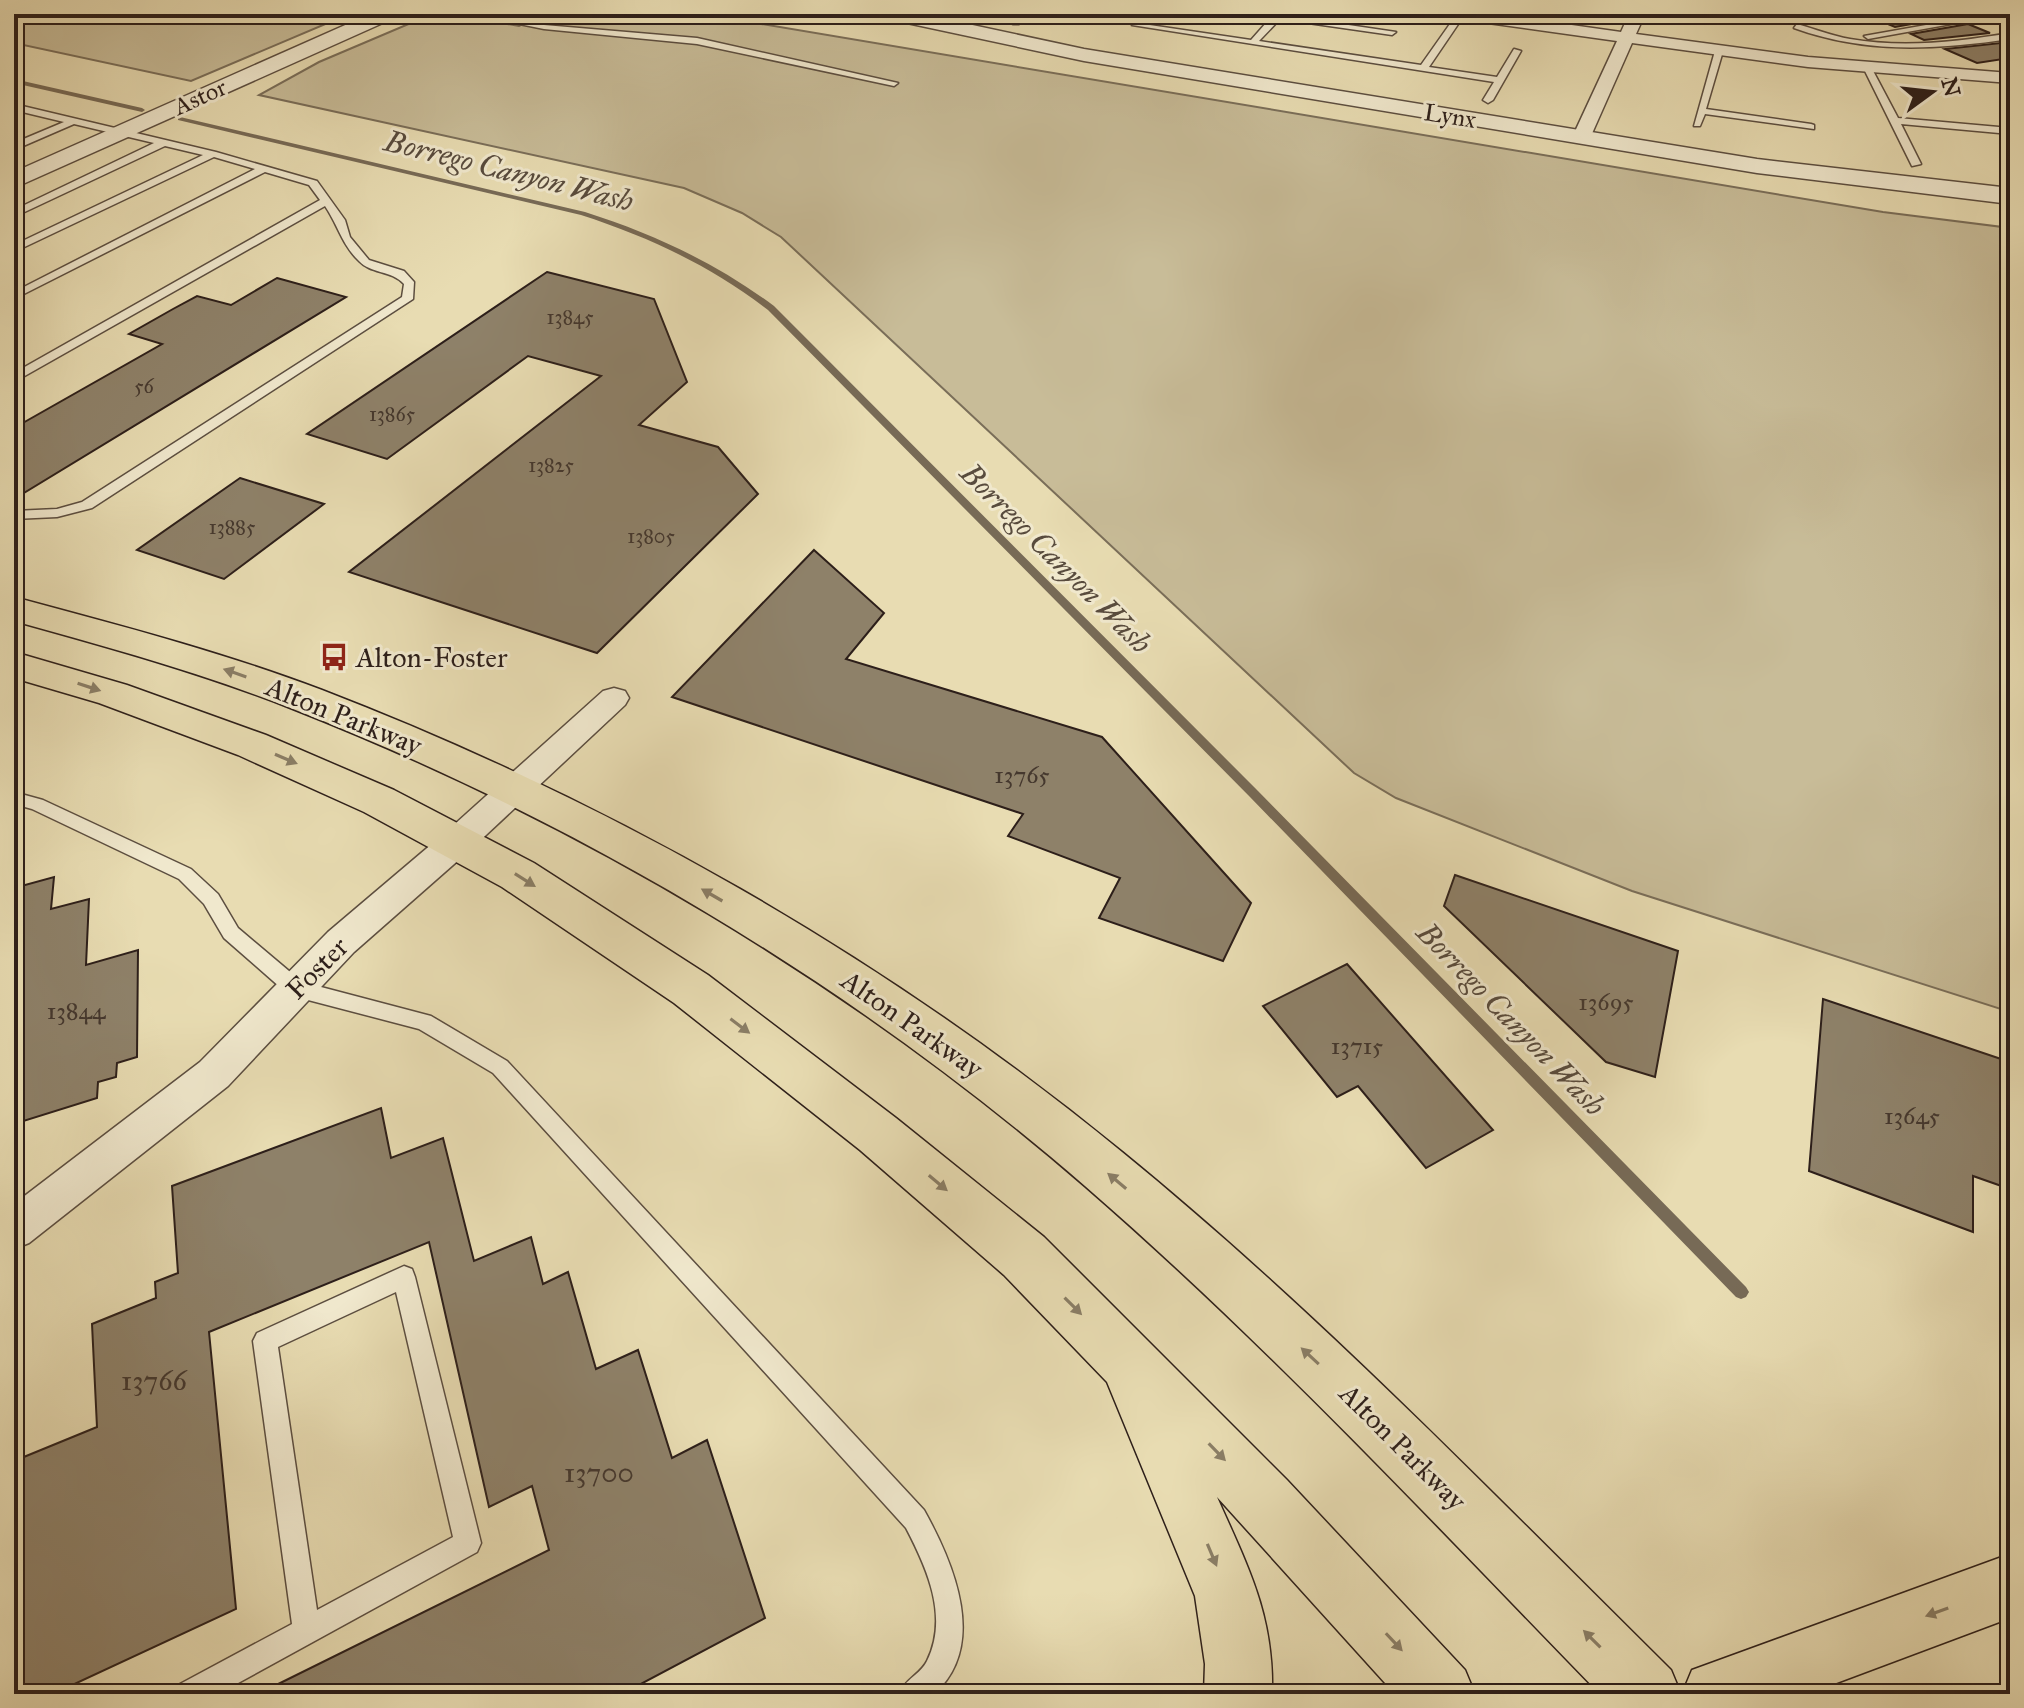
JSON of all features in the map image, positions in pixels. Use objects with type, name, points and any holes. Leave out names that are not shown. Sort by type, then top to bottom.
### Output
[{"type":"main road","name":"Alton Parkway","points":[[14,609],[167,651],[262,682],[376,727],[513,791],[671,872],[791,942],[947,1047],[1135,1196],[1331,1375],[1647,1694]]},
{"type":"main road","points":[[14,665],[113,694],[252,745],[379,801],[458,841],[601,927],[784,1059],[1024,1256],[1276,1513],[1441,1694]]},
{"type":"main road","points":[[1123,1356],[1228,1596],[1239,1664],[1238,1694]]},
{"type":"main road","points":[[1716,1694],[2010,1586]]},
{"type":"street","name":"Astor","points":[[14,181],[387,14]]},
{"type":"street","name":"Lynx","points":[[893,14],[1084,55],[1581,138],[1757,166],[2010,196]]},
{"type":"street","points":[[1460,14],[1719,51],[2010,78]]},
{"type":"street","points":[[1581,138],[1637,14]]},
{"type":"street","name":"Foster","points":[[14,1229],[214,1074],[341,942],[458,841],[614,698]]},
{"type":"lane","points":[[473,14],[544,27],[697,41],[894,83]]},
{"type":"lane","points":[[1016,22],[1025,14]]},
{"type":"lane","points":[[1423,69],[1460,14]]},
{"type":"lane","points":[[1839,40],[2003,14]]},
{"type":"lane","points":[[1253,43],[1278,15],[1392,32]]},
{"type":"lane","points":[[1136,25],[1500,80]]},
{"type":"lane","points":[[1797,26],[1839,40],[1926,48],[2010,36]]},
{"type":"lane","points":[[1488,100],[1517,51]]},
{"type":"lane","points":[[1697,124],[1719,51]]},
{"type":"lane","points":[[1867,67],[1916,164]]},
{"type":"lane","points":[[14,107],[213,154],[313,183],[340,220],[345,238],[365,262],[400,273],[410,284],[407,299],[87,505],[57,513],[14,515]]},
{"type":"lane","points":[[1701,111],[1811,127]]},
{"type":"lane","points":[[14,147],[74,121]]},
{"type":"lane","points":[[1895,121],[2010,131]]},
{"type":"lane","points":[[14,214],[165,142]]},
{"type":"lane","points":[[14,249],[213,154]]},
{"type":"lane","points":[[14,296],[265,168]]},
{"type":"lane","points":[[14,378],[325,202]]},
{"type":"lane","points":[[14,798],[37,804],[185,874],[211,899],[231,933],[296,989],[424,1022],[500,1067],[915,1519],[937,1560],[949,1605],[947,1643],[937,1673],[913,1694]]},
{"type":"lane","points":[[190,1694],[307,1631],[468,1543],[404,1277],[265,1341],[307,1631]]},
{"type":"shaded area","points":[[14,14],[349,14],[191,81],[14,43]]},
{"type":"shaded area","points":[[432,14],[452,14],[519,26],[544,14],[702,14],[1883,212],[2010,228],[2010,1012],[1632,891],[1396,798],[1354,773],[781,237],[742,213],[684,188],[259,95],[319,62]]},
{"type":"building","points":[[1864,14],[1943,14],[1951,17],[1895,27]]},
{"type":"building","points":[[1968,24],[1990,33],[1924,40],[1911,34]]},
{"type":"building","points":[[2010,42],[2010,58],[1977,63],[1945,49]]},
{"type":"building","points":[[547,272],[654,299],[687,382],[639,425],[718,447],[758,494],[597,653],[349,572],[601,376],[528,356],[387,459],[307,434]]},
{"type":"building","points":[[277,278],[346,297],[14,499],[14,428],[162,344],[129,334],[197,296],[231,305]]},
{"type":"building","points":[[240,478],[324,504],[224,579],[137,550]]},
{"type":"building","points":[[814,550],[884,613],[846,659],[1102,737],[1251,903],[1223,961],[1099,918],[1120,878],[1008,836],[1023,814],[672,697]]},
{"type":"building","points":[[1455,875],[1678,951],[1655,1077],[1606,1062],[1444,906]]},
{"type":"building","points":[[54,877],[51,909],[89,899],[86,965],[138,950],[137,1057],[117,1063],[116,1077],[98,1082],[97,1098],[14,1124],[14,888]]},
{"type":"building","points":[[1347,964],[1493,1130],[1426,1168],[1358,1086],[1337,1097],[1263,1006]]},
{"type":"building","points":[[1823,999],[2010,1062],[2010,1189],[1973,1176],[1973,1232],[1809,1171]]},
{"type":"building","points":[[381,1108],[391,1158],[443,1138],[474,1261],[531,1237],[543,1284],[568,1272],[596,1369],[638,1350],[672,1458],[707,1440],[765,1618],[622,1694],[258,1694],[549,1550],[532,1486],[489,1507],[429,1242],[209,1332],[236,1609],[53,1694],[14,1694],[14,1461],[97,1427],[92,1324],[156,1298],[155,1282],[178,1273],[172,1186]]},
{"type":"waterway","name":"Borrego Canyon Wash","points":[[14,81],[142,110]]},
{"type":"waterway","name":"Borrego Canyon Wash","points":[[180,119],[583,213],[682,252],[727,277],[771,308],[1254,794],[1741,1292]]},
{"type":"place","name":"Alton-Foster","points":[[334,657]]}]
